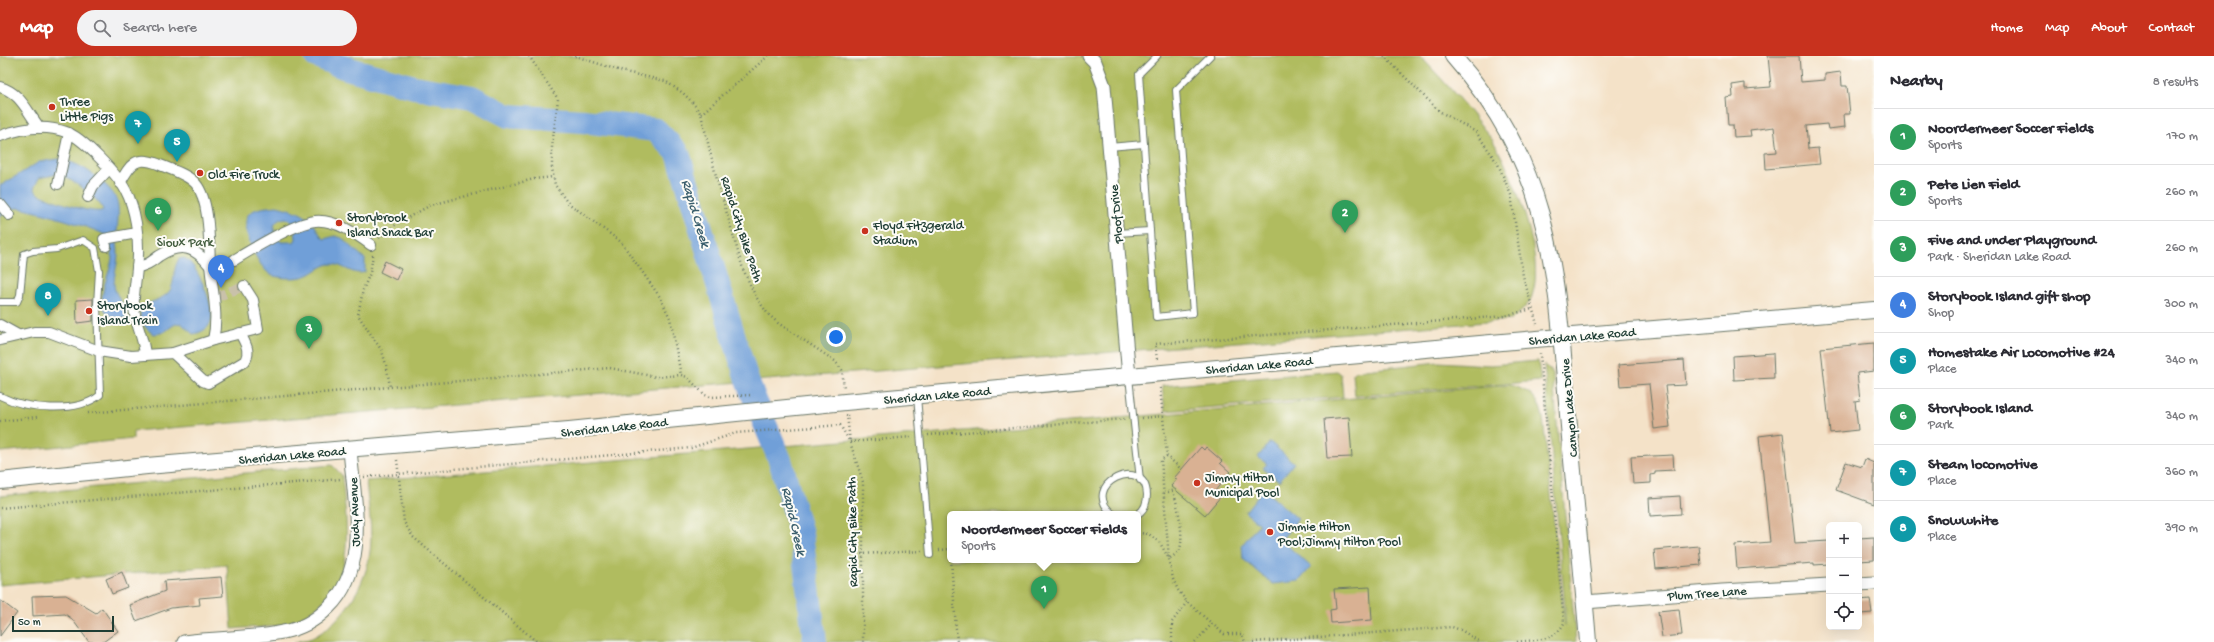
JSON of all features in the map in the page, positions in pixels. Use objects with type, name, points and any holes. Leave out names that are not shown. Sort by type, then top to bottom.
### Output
[{"type":"street","name":"Ploof Drive","points":[[1089,56],[1095,62],[1104,86],[1129,376]]},
{"type":"street","name":"Canyon Lake Drive","points":[[1453,56],[1479,88],[1498,115],[1528,174],[1542,214],[1551,253],[1562,336],[1588,642]]},
{"type":"street","points":[[0,87],[9,90],[21,100],[40,128]]},
{"type":"street","points":[[0,136],[33,127],[69,133],[89,148],[126,189],[132,204],[137,233],[138,267],[134,298],[135,314],[143,337],[145,355]]},
{"type":"street","points":[[58,184],[69,133]]},
{"type":"street","points":[[120,183],[134,163],[140,161],[158,164],[196,184],[205,206],[208,226],[210,266],[216,299],[216,327],[213,340]]},
{"type":"street","points":[[88,197],[94,186],[109,169]]},
{"type":"street","points":[[0,204],[8,215]]},
{"type":"street","points":[[234,260],[292,229],[313,221],[330,222],[360,236],[371,245]]},
{"type":"street","points":[[106,246],[104,239],[137,233]]},
{"type":"street","points":[[138,267],[148,265],[170,250],[182,248],[200,254],[210,266]]},
{"type":"street","points":[[0,340],[34,332],[49,332],[99,351],[118,355],[173,353],[213,340],[258,329],[253,300],[244,286]]},
{"type":"street","name":"Sheridan Lake Road","points":[[0,481],[147,466],[569,430],[845,402],[1562,336],[1874,310]]},
{"type":"street","points":[[0,325],[18,335]]},
{"type":"street","points":[[173,353],[203,381],[208,383],[245,361],[248,355],[247,346],[240,333]]},
{"type":"street","name":"Judy Avenue","points":[[184,642],[249,639],[286,632],[312,622],[334,602],[343,590],[350,576],[356,546],[350,449]]},
{"type":"street","points":[[1862,584],[1874,583]]},
{"type":"street","name":"Plum Tree Lane","points":[[1585,602],[1722,591],[1826,585]]},
{"type":"lane","points":[[1157,56],[1139,74],[1156,317],[1193,313],[1176,90],[1210,56]]},
{"type":"lane","points":[[1109,147],[1144,144]]},
{"type":"lane","points":[[1116,233],[1150,231]]},
{"type":"lane","points":[[0,302],[17,302],[20,295],[24,254],[33,251],[57,249],[84,240],[95,248],[99,261],[97,304],[101,392],[94,400],[76,405],[44,407],[26,405],[0,396]]},
{"type":"lane","points":[[1129,376],[1140,480],[1147,492],[1145,506],[1141,511]]},
{"type":"lane","points":[[917,396],[930,553]]},
{"type":"lane","points":[[1111,511],[1105,504],[1104,498],[1107,484],[1112,479],[1126,474],[1140,480]]},
{"type":"path","points":[[529,56],[558,99],[553,139],[552,168],[557,190],[567,202],[622,242],[660,297],[670,318],[680,375]]},
{"type":"path","name":"Rapid City Bike Path","points":[[575,56],[621,71],[665,81],[683,93],[701,114],[716,176],[743,269],[756,297],[768,314],[778,323],[835,361],[842,370],[850,442],[862,482],[861,554],[863,642]]},
{"type":"path","points":[[701,114],[768,56]]},
{"type":"path","points":[[1384,56],[1440,111],[1476,132],[1498,164],[1512,202],[1520,258],[1532,309],[1537,318],[1564,623],[1561,629],[1550,638],[1517,642]]},
{"type":"path","points":[[390,388],[387,368],[382,351],[358,315],[363,290],[370,273],[373,258],[371,245],[398,223],[431,205],[534,179],[553,177]]},
{"type":"path","points":[[1181,469],[1167,456],[1155,344],[1505,316],[1532,309]]},
{"type":"path","points":[[80,414],[610,368],[657,377],[680,375],[687,377],[705,395],[722,398]]},
{"type":"path","points":[[0,508],[691,448],[736,433],[812,426],[840,426],[850,442],[1163,416]]},
{"type":"path","points":[[0,421],[40,417]]},
{"type":"path","points":[[1167,456],[1161,460],[1169,559],[1173,579],[1187,602],[1212,624],[1224,634],[1242,634],[1245,642]]},
{"type":"path","points":[[397,460],[404,522],[414,537],[537,642]]},
{"type":"path","points":[[1164,493],[1174,491],[1177,501],[1182,544],[1179,552],[1169,559]]},
{"type":"path","points":[[1141,533],[1149,534],[1160,543],[1169,559]]},
{"type":"path","points":[[861,554],[930,553]]},
{"type":"path","points":[[951,563],[957,642]]},
{"type":"path","points":[[1172,642],[1172,622],[1187,602]]},
{"type":"path","points":[[1195,642],[1212,624]]},
{"type":"path","points":[[1253,642],[1452,627],[1461,630],[1480,642]]},
{"type":"path","points":[[1199,637],[1203,642]]},
{"type":"green space","name":"Sioux Park","points":[[0,56],[1420,56],[1466,106],[1490,137],[1504,161],[1519,199],[1532,241],[1535,261],[1535,280],[1530,300],[1523,310],[1511,320],[133,431],[133,439],[0,452]]},
{"type":"green space","points":[[1538,361],[1541,381],[1355,396],[1353,374],[1356,371],[1438,362],[1490,365]]},
{"type":"green space","points":[[1544,364],[1550,370],[1553,377],[1576,642],[294,642],[312,638],[332,624],[349,604],[362,581],[369,558],[371,539],[366,481],[1510,385],[1533,396],[1539,405],[1543,418],[1565,626],[1565,609]]},
{"type":"green space","points":[[1337,371],[1341,374],[1343,397],[1165,411],[1162,386]]},
{"type":"green space","points":[[332,465],[342,475],[346,530],[346,548],[343,566],[337,582],[327,597],[313,610],[299,619],[287,624],[271,627],[232,629],[227,565],[0,585],[0,496]]},
{"type":"water","points":[[58,159],[85,169],[99,179],[115,197],[118,208],[118,254],[114,284],[116,293],[125,309],[126,317],[115,318],[111,316],[105,311],[102,304],[102,296],[112,255],[105,235],[76,223],[23,209],[12,209],[0,216],[0,186],[39,162]],"holes":[[[58,174],[76,183],[90,194],[101,205],[103,210],[91,211],[70,206],[37,193],[34,188],[39,178]]]},
{"type":"water","points":[[277,206],[299,213],[308,218],[324,239],[335,236],[342,238],[365,259],[365,272],[356,273],[334,264],[330,264],[307,276],[298,278],[278,277],[268,273],[257,259],[252,249],[246,229],[246,221],[248,215],[254,210]],"holes":[[[286,218],[294,224],[296,239],[294,242],[281,242],[274,231],[277,221]]]},
{"type":"water","points":[[184,258],[194,268],[208,296],[212,314],[210,324],[204,330],[193,334],[181,323],[174,325],[159,334],[153,334],[142,323],[140,317],[141,309],[169,292],[173,284],[175,267],[179,259]]},
{"type":"water","name":"Jimmie Hilton Pool;Jimmy Hilton Pool","points":[[1270,442],[1294,463],[1279,481],[1263,468],[1267,464],[1258,457]]},
{"type":"water","name":"Jimmie Hilton Pool;Jimmy Hilton Pool","points":[[1263,489],[1298,519],[1281,540],[1311,567],[1299,581],[1273,584],[1243,559],[1242,545],[1259,524],[1245,512]]},
{"type":"building","points":[[1768,56],[1799,56],[1801,82],[1825,80],[1825,74],[1841,72],[1842,86],[1847,86],[1850,114],[1844,114],[1845,127],[1828,129],[1827,124],[1806,126],[1808,149],[1818,148],[1820,164],[1766,169],[1765,153],[1777,152],[1774,127],[1750,130],[1751,136],[1734,137],[1733,125],[1728,125],[1726,98],[1733,97],[1732,85],[1745,83],[1745,89],[1771,87]]},
{"type":"building","points":[[385,261],[401,269],[396,280],[380,272]]},
{"type":"building","points":[[93,299],[93,321],[77,323],[76,300]]},
{"type":"building","points":[[1874,343],[1874,371],[1857,373],[1860,400],[1855,401],[1858,430],[1830,433],[1821,348]]},
{"type":"building","points":[[1773,353],[1774,378],[1734,380],[1733,356]]},
{"type":"building","points":[[1684,360],[1686,385],[1665,386],[1670,427],[1654,429],[1649,384],[1620,386],[1618,365]]},
{"type":"building","points":[[1349,417],[1352,457],[1327,458],[1324,419]]},
{"type":"building","points":[[1783,433],[1795,543],[1826,541],[1826,564],[1814,565],[1814,563],[1737,569],[1735,545],[1770,542],[1759,436]]},
{"type":"building","name":"Jimmy Hilton Municipal Pool","points":[[1201,447],[1204,450],[1206,447],[1222,461],[1220,463],[1230,472],[1215,491],[1221,496],[1205,515],[1171,486],[1177,479],[1174,478]]},
{"type":"building","points":[[1673,455],[1674,470],[1655,471],[1655,474],[1651,475],[1651,483],[1633,484],[1631,457]]},
{"type":"building","points":[[1865,459],[1874,463],[1874,504],[1836,490],[1846,462],[1862,467]]},
{"type":"building","points":[[1680,496],[1681,514],[1650,516],[1649,498]]},
{"type":"building","points":[[1874,537],[1874,560],[1862,561],[1862,538]]},
{"type":"building","points":[[1699,546],[1701,565],[1656,569],[1654,550]]},
{"type":"building","points":[[122,572],[128,588],[112,594],[106,579]]},
{"type":"building","points":[[221,577],[223,596],[199,598],[200,605],[171,608],[136,621],[130,605],[165,591],[164,581]]},
{"type":"building","points":[[1370,587],[1372,620],[1331,623],[1330,610],[1336,609],[1334,589]]},
{"type":"building","points":[[66,595],[96,613],[102,608],[118,631],[103,642],[89,642],[72,619],[65,614],[33,616],[32,596]]},
{"type":"building","points":[[1870,599],[1872,613],[1862,614],[1862,600]]},
{"type":"building","points":[[0,600],[17,613],[0,636]]},
{"type":"building","points":[[1679,609],[1682,635],[1662,637],[1658,611]]},
{"type":"waterway","name":"Rapid Creek","points":[[316,56],[343,67],[414,87],[472,97],[508,116],[583,121],[656,130],[678,153],[748,383],[780,460],[801,533],[815,642]]},
{"type":"tunnel","points":[[210,266],[234,260]]},
{"type":"tunnel","points":[[216,297],[244,286]]},
{"type":"place","name":"Three Little Pigs","points":[[52,107]]},
{"type":"place","name":"Steam locomotive","points":[[138,144]]},
{"type":"place","name":"Homestake Air Locomotive #24","points":[[177,162]]},
{"type":"place","name":"Old Fire Truck","points":[[200,173]]},
{"type":"place","name":"Storybrook Island Snack Bar","points":[[339,223]]},
{"type":"place","name":"Storybook Island","points":[[158,231]]},
{"type":"place","name":"Floyd Fitzgerald Stadium","points":[[865,231]]},
{"type":"place","name":"Pete Lien Field","points":[[1345,233]]},
{"type":"place","name":"Storybook Island gift shop","points":[[221,288]]},
{"type":"place","name":"Storybook Island Train","points":[[89,311]]},
{"type":"place","name":"Snowwhite","points":[[48,316]]},
{"type":"place","name":"Five and under Playground","points":[[309,349]]},
{"type":"place","name":"Jimmy Hilton Municipal Pool","points":[[1197,483]]},
{"type":"place","name":"Jimmie Hilton Pool;Jimmy Hilton Pool","points":[[1270,532]]},
{"type":"place","name":"Noordermeer Soccer Fields","points":[[1044,609]]}]
